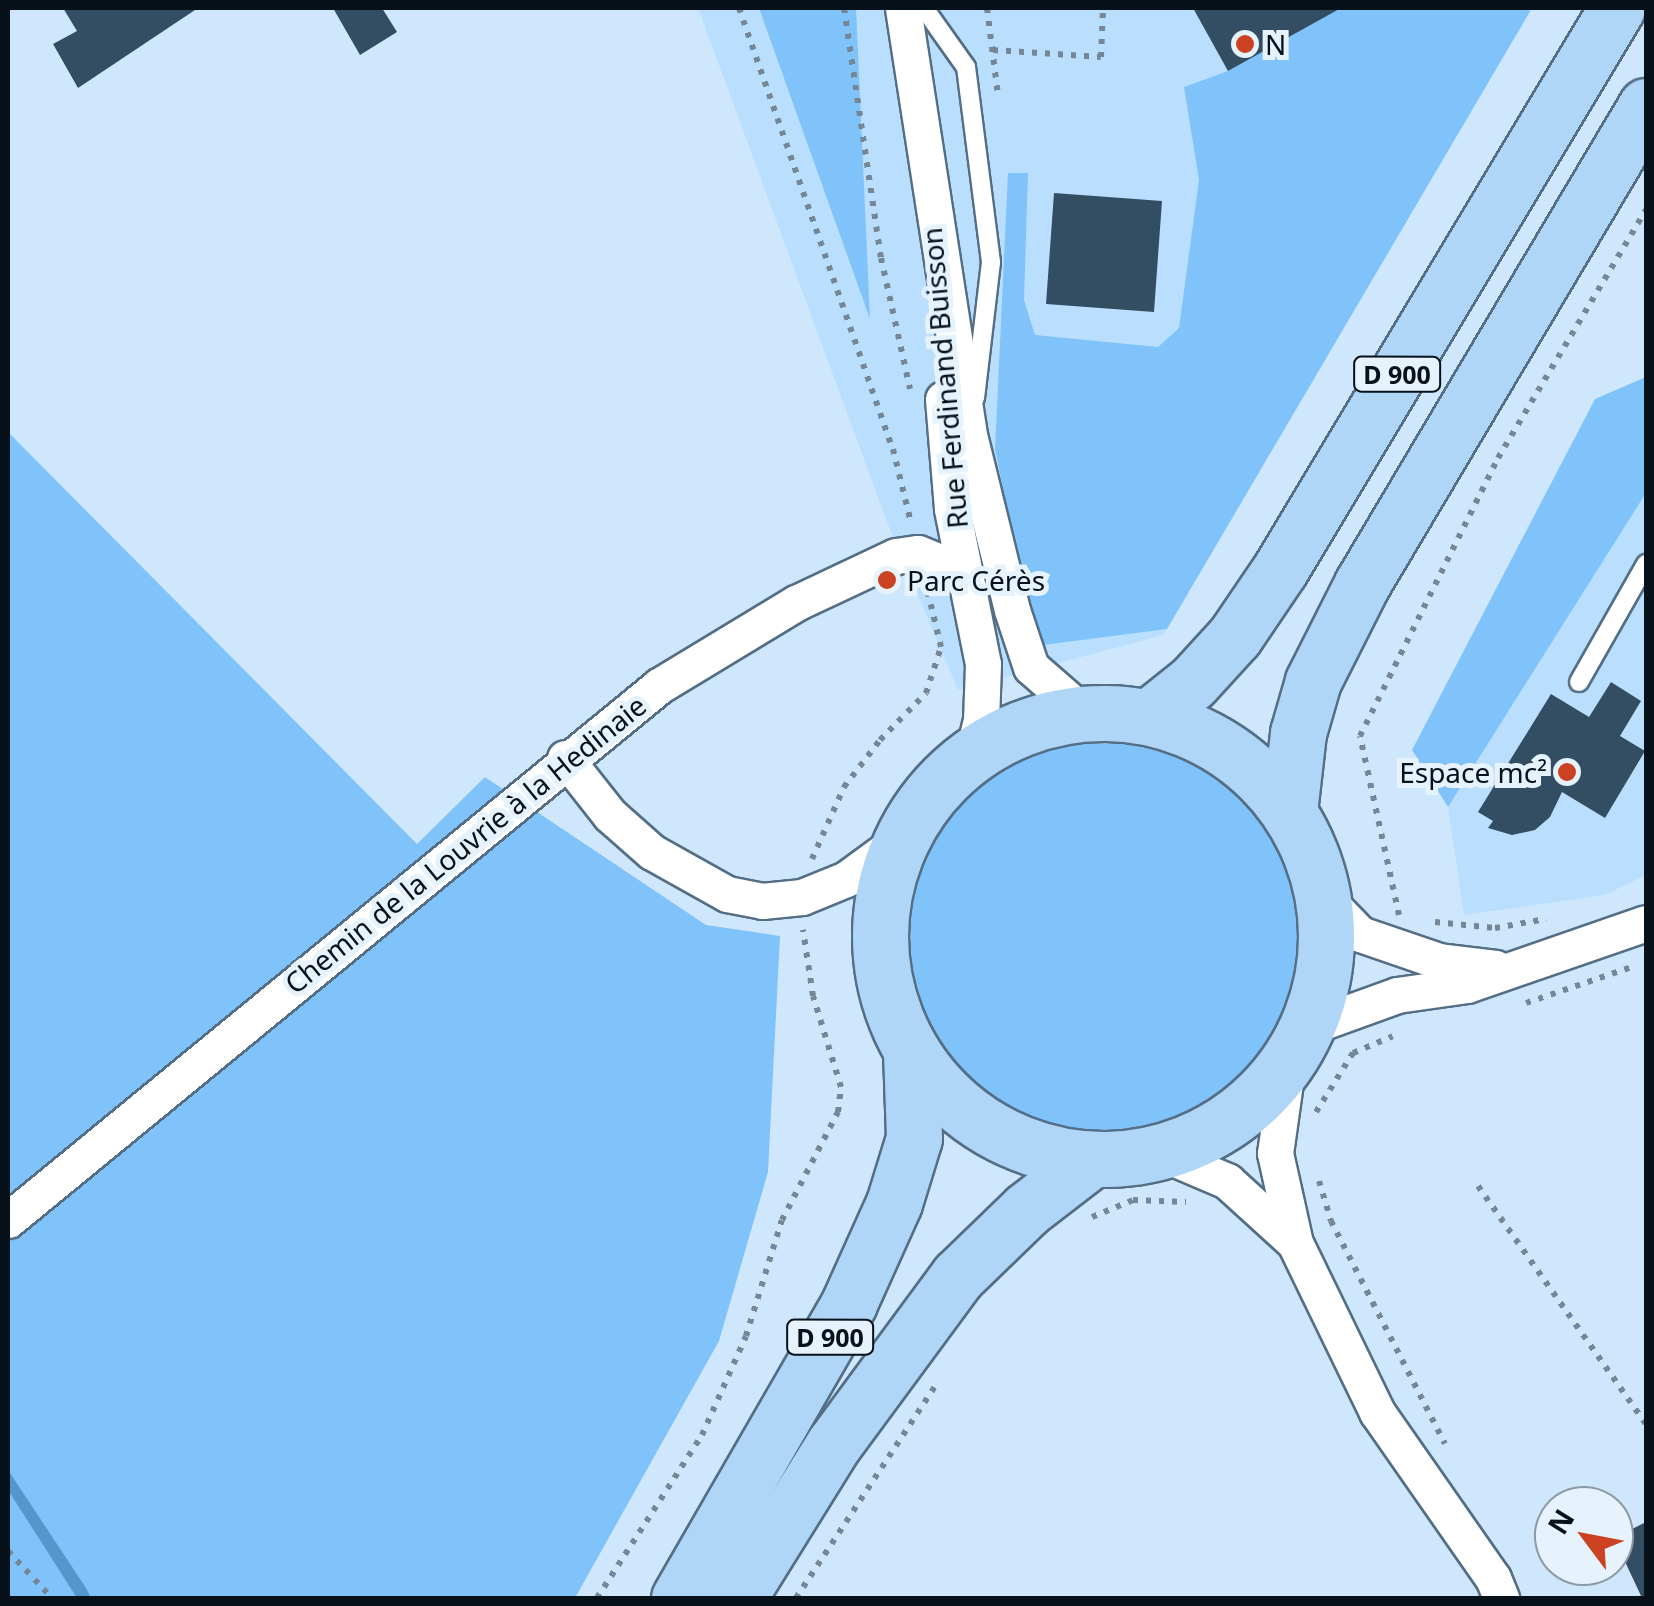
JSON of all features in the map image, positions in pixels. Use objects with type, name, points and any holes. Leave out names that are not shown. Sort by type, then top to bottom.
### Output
[{"type":"main road","name":"D 900","points":[[1148,717],[1193,682],[1234,636],[1281,568],[1616,8]]},
{"type":"main road","name":"D 900","points":[[1289,812],[1298,733],[1313,681],[1362,584],[1646,106]]},
{"type":"main road","points":[[1084,713],[1148,717],[1203,736],[1251,768],[1289,812],[1310,852],[1323,896],[1326,941],[1321,986],[1297,1045],[1233,1118],[1199,1138],[1161,1152],[1092,1160],[1021,1145],[959,1108],[911,1054],[889,1003],[879,947],[884,891],[902,838],[932,792],[972,754],[1025,726],[1084,713]]},
{"type":"main road","name":"D 900","points":[[679,1598],[849,1303],[894,1203],[914,1138],[911,1054]]},
{"type":"main road","name":"D 900","points":[[738,1598],[834,1444],[958,1276],[1026,1210],[1092,1160]]},
{"type":"street","name":"Rue Ferdinand Buisson","points":[[903,8],[970,439],[1012,610],[1031,666],[1084,713]]},
{"type":"street","name":"Rue Ferdinand Buisson","points":[[928,178],[952,509],[983,664],[980,720],[972,754]]},
{"type":"street","points":[[919,536],[964,572]]},
{"type":"street","name":"Chemin de la Louvrie à la Hedinaie","points":[[8,1220],[565,758],[658,686],[796,604],[896,556],[919,536]]},
{"type":"street","points":[[565,758],[610,815],[652,852],[727,894],[762,901],[802,897],[846,879],[902,838]]},
{"type":"street","points":[[1323,896],[1360,934],[1400,933],[1439,960],[1493,968],[1546,958]]},
{"type":"street","points":[[1501,1598],[1493,1578],[1377,1412],[1295,1243],[1275,1153],[1297,1045],[1397,995],[1467,985],[1646,923]]},
{"type":"street","points":[[1161,1152],[1227,1181],[1295,1243]]},
{"type":"lane","points":[[924,8],[966,68],[990,262],[970,439]]},
{"type":"lane","points":[[1579,682],[1646,564]]},
{"type":"path","points":[[597,1598],[702,1435],[746,1336],[782,1220],[838,1112],[841,1088],[813,996],[801,920],[802,897],[816,841],[844,788],[880,740],[926,693],[941,647],[919,536],[893,448],[739,8]]},
{"type":"path","points":[[844,8],[881,258],[911,392]]},
{"type":"path","points":[[994,50],[1101,57],[1104,8]]},
{"type":"path","points":[[1551,918],[1495,928],[1400,933],[1399,902],[1371,803],[1360,736],[1498,458],[1646,210]]},
{"type":"path","points":[[1312,1118],[1353,1053],[1395,1035],[1397,995]]},
{"type":"path","points":[[1316,1172],[1331,1221],[1433,1426],[1454,1458]]},
{"type":"path","points":[[1478,1186],[1646,1424]]},
{"type":"path","points":[[1286,1202],[1321,1187]]},
{"type":"path","points":[[1078,1227],[1133,1200],[1184,1202],[1199,1208]]},
{"type":"path","points":[[796,1598],[945,1371]]},
{"type":"path","points":[[8,1550],[52,1598]]},
{"type":"shaded area","name":"Parc Cérès","points":[[698,8],[1532,8],[1163,635],[958,690],[889,527]]},
{"type":"shaded area","points":[[759,8],[856,8],[870,319]]},
{"type":"shaded area","points":[[1321,8],[1532,8],[1167,629],[1035,646],[995,449],[1008,173],[1028,173],[1024,300],[1035,335],[1158,347],[1179,328],[1199,180],[1184,87],[1228,71],[1325,16]]},
{"type":"shaded area","points":[[1646,377],[1646,493],[1448,807],[1412,750],[1595,399]]},
{"type":"shaded area","points":[[8,432],[417,844],[485,777],[706,925],[780,936],[768,1172],[719,1341],[575,1598],[8,1598]]},
{"type":"shaded area","points":[[1646,493],[1646,875],[1605,895],[1464,915],[1448,807]]},
{"type":"shaded area","points":[[1102,743],[1140,746],[1177,758],[1211,776],[1241,800],[1265,830],[1283,864],[1295,901],[1295,977],[1283,1014],[1265,1048],[1241,1078],[1211,1102],[1177,1120],[1140,1132],[1102,1135],[1064,1132],[1027,1120],[993,1102],[963,1078],[939,1048],[921,1014],[909,977],[906,939],[909,901],[921,864],[939,830],[963,800],[993,776],[1027,758],[1064,746]]},
{"type":"shaded area","points":[[8,1470],[91,1598],[77,1598],[8,1490]]},
{"type":"building","points":[[63,8],[198,8],[78,88],[53,44],[77,31]]},
{"type":"building","points":[[333,8],[382,8],[397,32],[360,55]]},
{"type":"building","name":"N","points":[[1193,8],[1341,8],[1228,71]]},
{"type":"building","points":[[1054,193],[1162,201],[1154,312],[1046,304]]},
{"type":"building","name":"Espace mc²","points":[[1611,682],[1641,701],[1620,736],[1645,751],[1605,818],[1562,792],[1550,817],[1535,830],[1512,835],[1488,828],[1493,821],[1478,812],[1551,694],[1589,717]]},
{"type":"building","points":[[1646,1522],[1646,1598],[1642,1598],[1634,1581],[1634,1528]]},
{"type":"place","name":"N","points":[[1245,44]]},
{"type":"place","name":"Parc Cérès","points":[[887,580]]},
{"type":"place","name":"Espace mc²","points":[[1567,772]]}]
